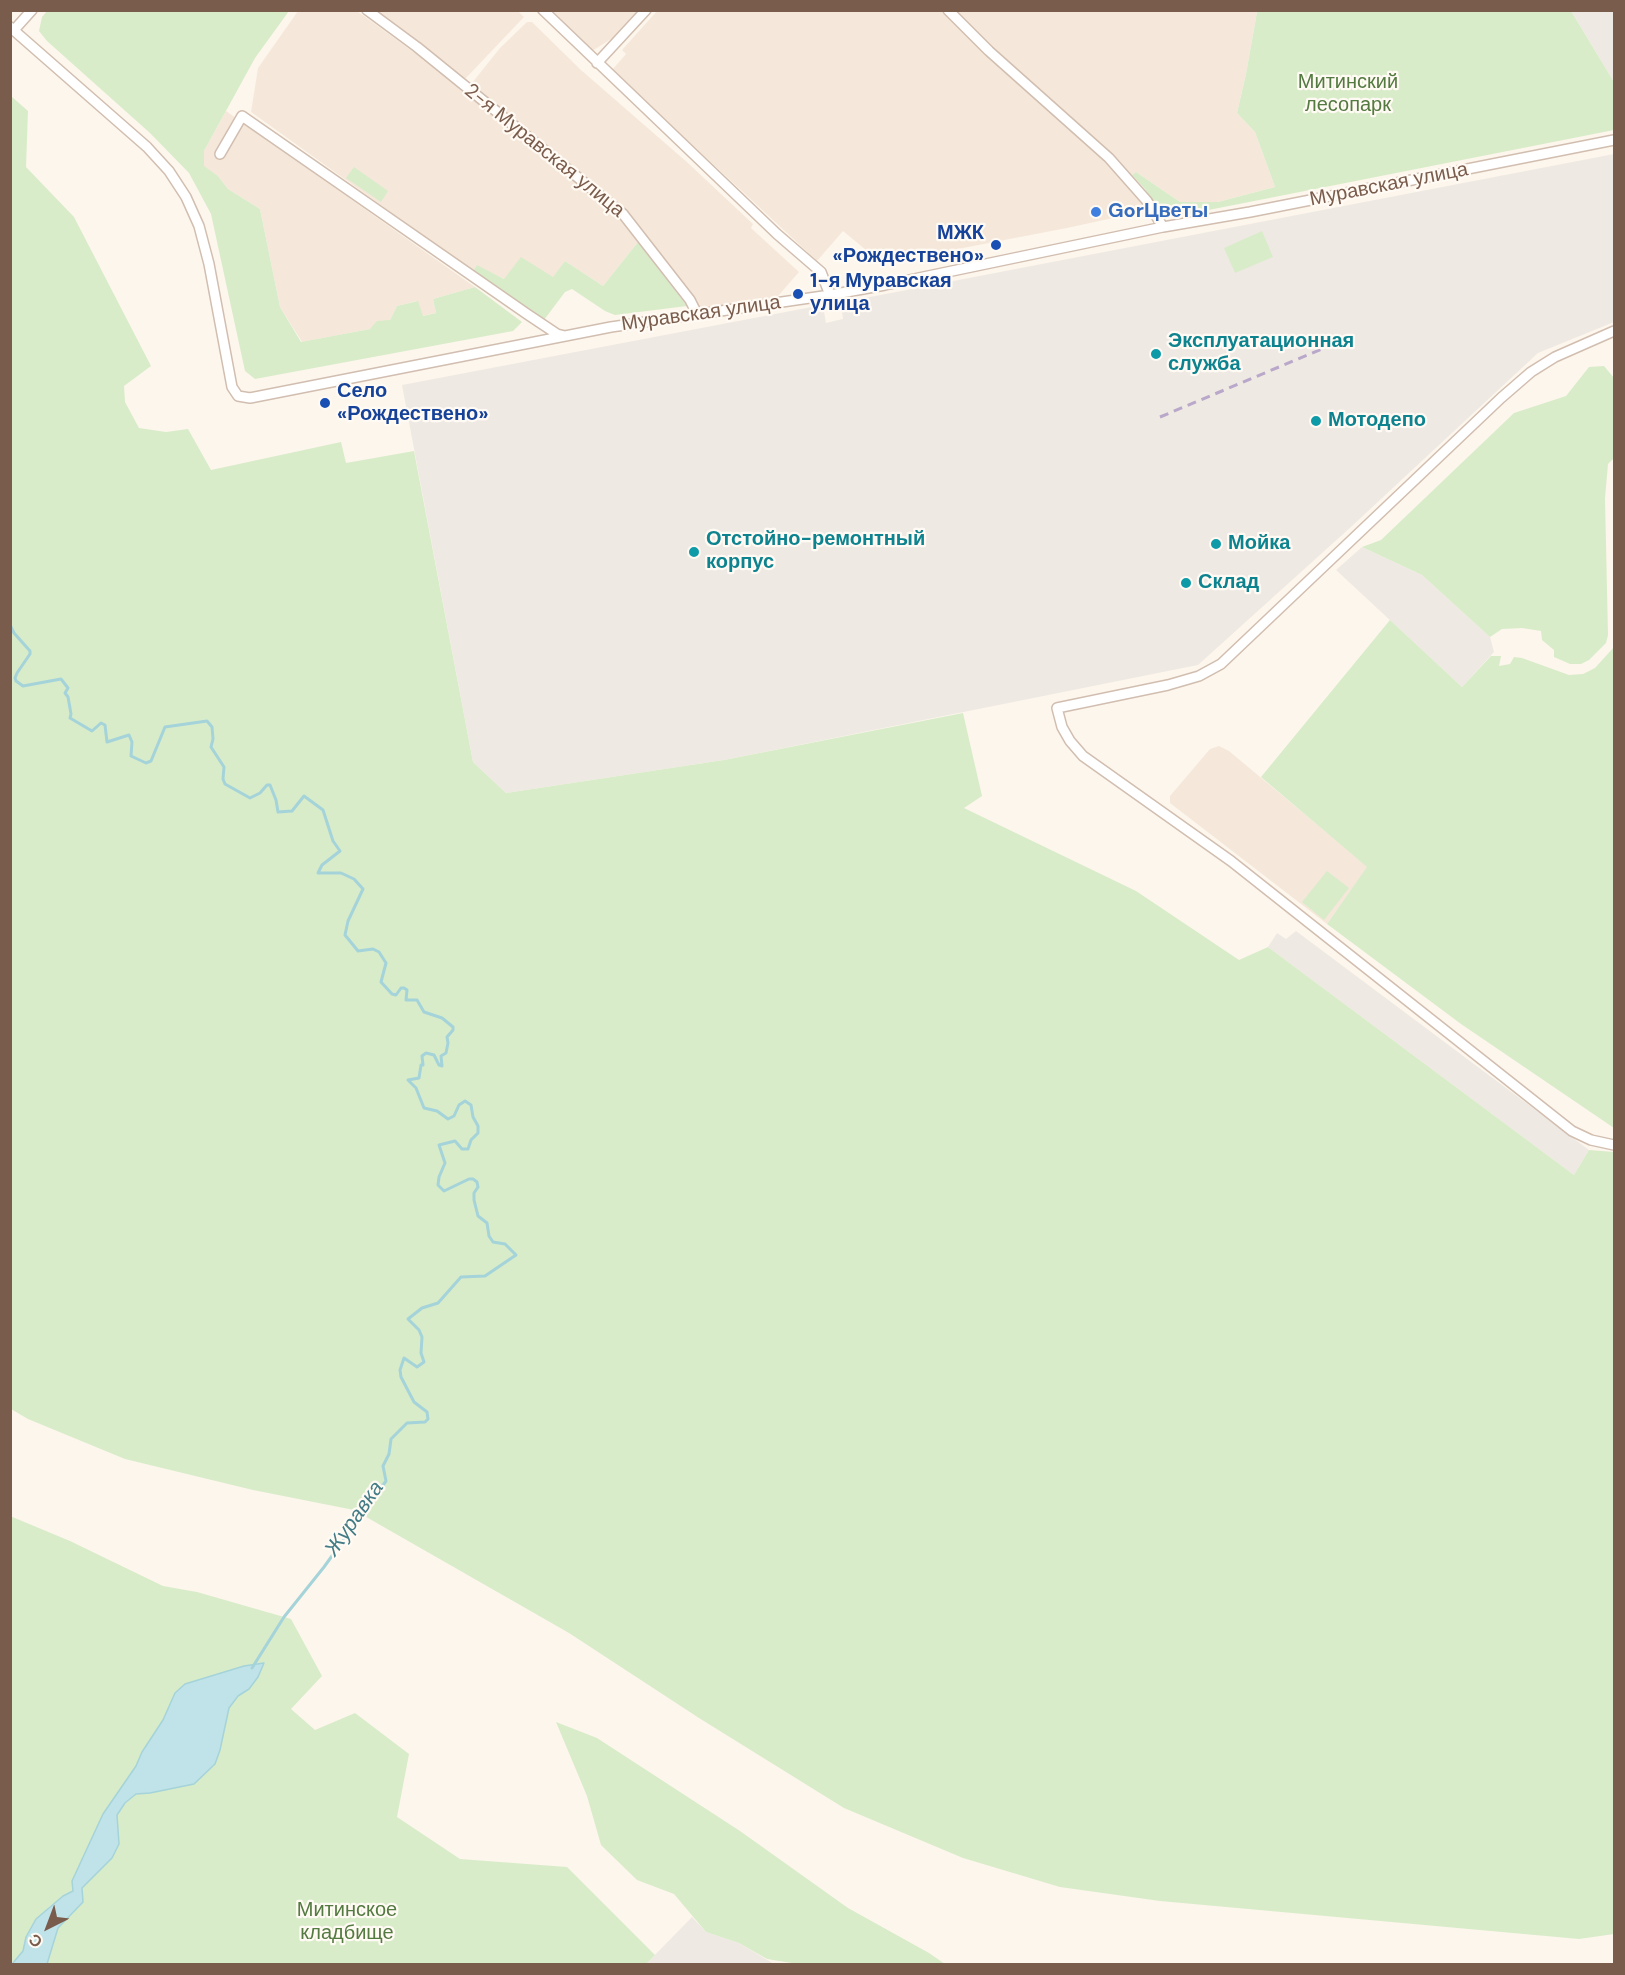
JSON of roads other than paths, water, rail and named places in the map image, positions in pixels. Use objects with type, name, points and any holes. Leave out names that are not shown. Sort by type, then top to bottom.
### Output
[{"type":"street","points":[[12,28],[32,10]]},
{"type":"street","name":"2-я Муравская улица","points":[[367,10],[417,47],[623,214],[690,300],[697,314]]},
{"type":"street","points":[[543,10],[777,234],[821,273],[831,295]]},
{"type":"street","points":[[597,63],[646,10]]},
{"type":"street","points":[[948,10],[989,51],[1109,158],[1147,201],[1163,227]]},
{"type":"street","name":"Муравская улица","points":[[12,28],[147,147],[169,171],[186,197],[199,226],[209,264],[232,387],[238,396],[250,398],[567,336],[831,295],[1163,227],[1614,141]]},
{"type":"street","points":[[220,154],[242,116],[549,330],[567,336]]},
{"type":"street","points":[[1614,331],[1555,357],[1531,372],[1221,664],[1199,676],[1168,685],[1057,708],[1062,727],[1083,756],[1231,861],[1572,1131],[1591,1140],[1614,1144]]},
{"type":"water","points":[[264,1663],[249,1689],[238,1696],[229,1708],[215,1764],[194,1784],[136,1794],[125,1803],[117,1815],[119,1844],[112,1858],[82,1888],[83,1902],[58,1928],[47,1964],[12,1964],[23,1951],[26,1937],[36,1919],[63,1896],[73,1891],[72,1881],[103,1814],[136,1766],[142,1752],[163,1720],[175,1693],[185,1684],[244,1666]]},
{"type":"waterway","name":"Журавка","points":[[10,625],[30,651],[17,673],[16,681],[23,686],[61,679],[68,688],[65,693],[68,697],[70,718],[92,731],[101,723],[105,725],[107,742],[129,735],[132,742],[131,756],[146,763],[151,761],[165,727],[207,721],[212,727],[211,747],[224,767],[225,784],[250,798],[270,785],[278,812],[292,811],[304,796],[323,810],[333,841],[340,851],[322,865],[318,873],[341,873],[354,879],[363,889],[348,921],[345,935],[358,951],[373,949],[379,952],[386,963],[381,982],[392,994],[396,995],[401,988],[404,988],[407,990],[406,1000],[417,1000],[424,1012],[442,1018],[453,1027],[447,1037],[446,1053],[441,1056],[442,1066],[439,1065],[434,1055],[426,1053],[422,1056],[423,1065],[421,1065],[419,1078],[408,1080],[416,1088],[424,1108],[437,1111],[448,1119],[454,1116],[459,1105],[465,1101],[471,1105],[473,1117],[478,1126],[478,1133],[471,1140],[468,1149],[462,1149],[455,1141],[439,1145],[445,1163],[438,1185],[444,1191],[469,1179],[477,1182],[478,1187],[474,1193],[474,1200],[478,1216],[487,1223],[489,1236],[493,1242],[505,1244],[516,1255],[485,1276],[461,1277],[438,1303],[422,1308],[408,1319],[419,1330],[422,1337],[421,1353],[424,1362],[417,1367],[404,1358],[400,1370],[401,1377],[414,1402],[427,1412],[428,1419],[425,1422],[407,1423],[391,1439],[389,1454],[383,1466],[386,1481],[324,1567],[284,1617],[252,1668]]},
{"type":"railway","points":[[1160,417],[1336,343]]},
{"type":"place","name":"GorЦветы","points":[[1096,212]]},
{"type":"place","name":"МЖК «Рождествено»","points":[[996,245]]},
{"type":"place","name":"1-я Муравская улица","points":[[798,294]]},
{"type":"place","name":"Эксплуатационная служба","points":[[1156,354]]},
{"type":"place","name":"Село «Рождествено»","points":[[325,403]]},
{"type":"place","name":"Мотодепо","points":[[1316,421]]},
{"type":"place","name":"Мойка","points":[[1216,544]]},
{"type":"place","name":"Отстойно-ремонтный корпус","points":[[694,552]]},
{"type":"place","name":"Склад","points":[[1186,583]]},
{"type":"park label","name":"Митинский лесопарк","points":[[1348,94]]},
{"type":"park label","name":"Митинское кладбище","points":[[347,1922]]}]
